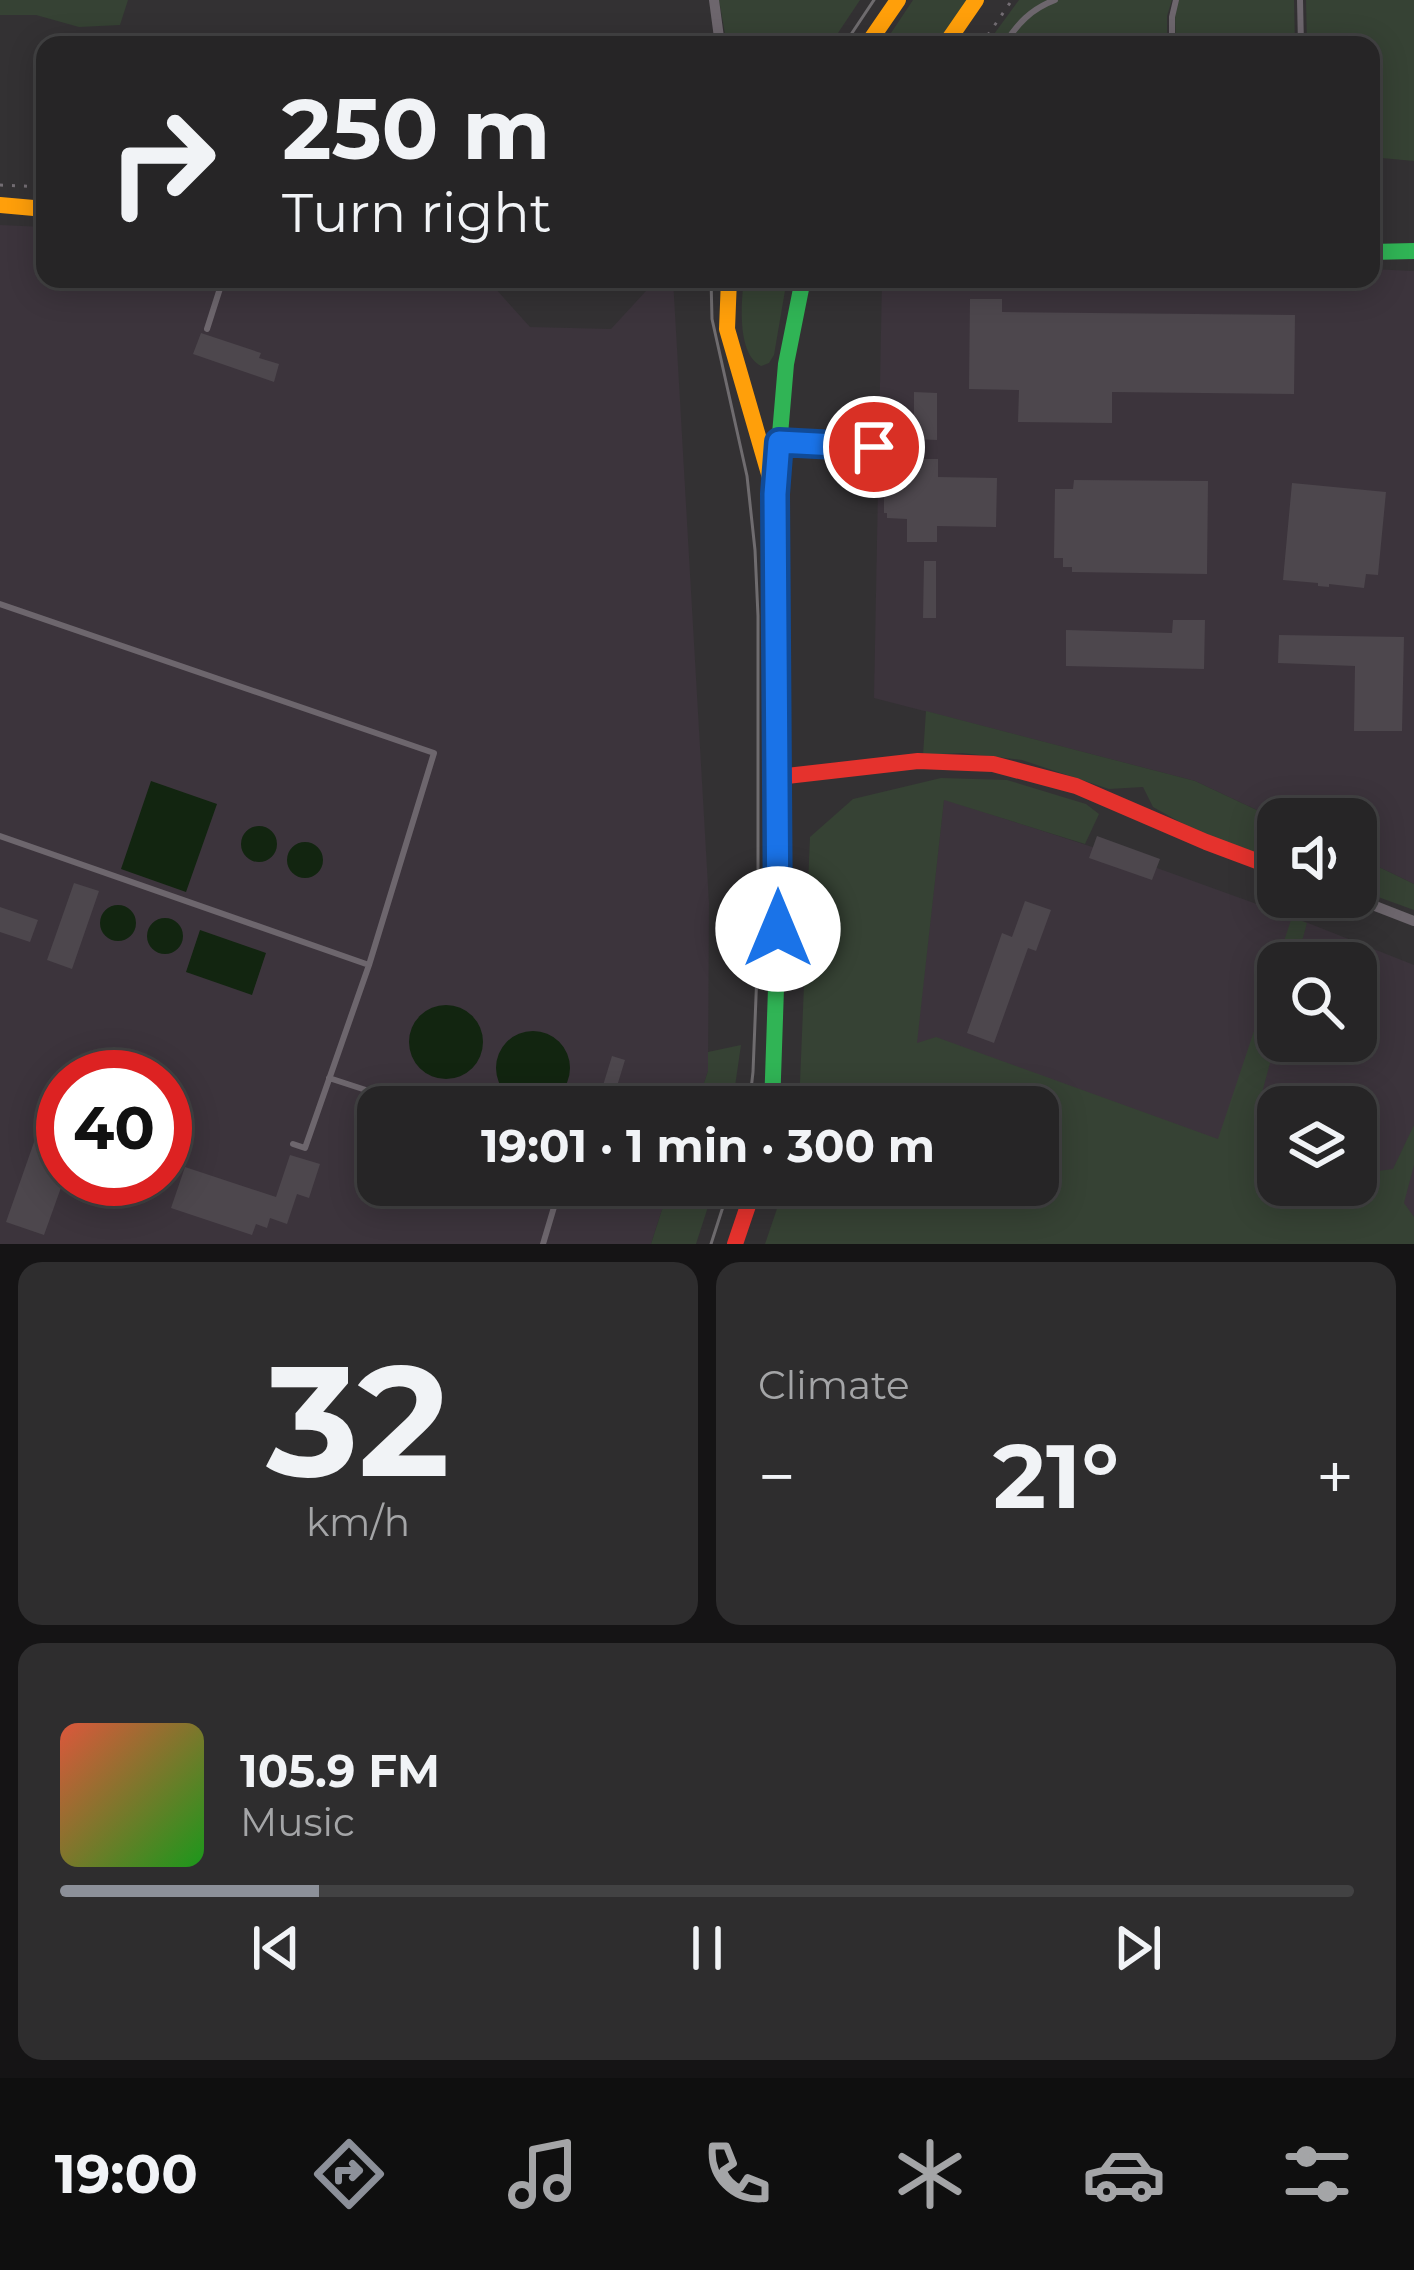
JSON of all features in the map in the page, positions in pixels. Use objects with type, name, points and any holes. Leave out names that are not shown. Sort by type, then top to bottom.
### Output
[{"type":"street","points":[[714,0],[719,36]]},
{"type":"street","points":[[873,36],[898,0]]},
{"type":"street","points":[[951,36],[976,0]]},
{"type":"street","points":[[0,205],[36,207]]},
{"type":"street","points":[[1380,252],[1414,251]]},
{"type":"street","points":[[729,288],[727,329],[775,494]]},
{"type":"street","points":[[773,1086],[778,929],[775,494],[786,364],[800,288]]},
{"type":"street","points":[[778,777],[926,761],[999,765],[1071,782],[1257,861]]},
{"type":"street","points":[[1377,907],[1414,921]]},
{"type":"street","points":[[734,1244],[747,1206]]},
{"type":"lane","points":[[1010,36],[1035,9],[1055,0]]},
{"type":"lane","points":[[1172,36],[1176,0]]},
{"type":"lane","points":[[1300,0],[1301,36]]},
{"type":"lane","points":[[207,329],[220,288]]},
{"type":"lane","points":[[779,442],[922,449]]},
{"type":"lane","points":[[0,604],[434,753],[369,965],[305,1148],[293,1144]]},
{"type":"lane","points":[[0,836],[369,965]]},
{"type":"lane","points":[[329,1078],[357,1087]]},
{"type":"lane","points":[[543,1244],[554,1206]]},
{"type":"path","points":[[987,36],[1012,0]]},
{"type":"path","points":[[0,185],[36,187]]},
{"type":"shaded area","points":[[0,0],[128,0],[120,25],[79,27],[36,15],[0,15]]},
{"type":"shaded area","points":[[719,0],[860,0],[836,36],[725,36]]},
{"type":"shaded area","points":[[913,0],[969,0],[945,36],[889,36]]},
{"type":"shaded area","points":[[1019,0],[1172,0],[1167,36],[993,36]]},
{"type":"shaded area","points":[[1179,0],[1294,0],[1295,36],[1176,36]]},
{"type":"shaded area","points":[[1306,0],[1414,0],[1414,161],[1380,158],[1380,36],[1307,36]]},
{"type":"shaded area","points":[[0,225],[36,227],[36,288],[495,288],[530,327],[611,329],[649,288],[674,288],[709,903],[708,1071],[703,1086],[357,1086],[357,1206],[663,1206],[651,1244],[0,1244]]},
{"type":"shaded area","points":[[1380,269],[1414,271],[1414,884],[1377,866],[1377,798],[1257,798],[1257,810],[1195,781],[874,698],[882,288],[1380,288]]},
{"type":"shaded area","points":[[743,288],[785,288],[769,363],[761,366],[748,351]]},
{"type":"shaded area","points":[[926,711],[1195,781],[1257,810],[1257,853],[1196,831],[1153,807],[1143,787],[1109,789],[1022,760],[962,753],[923,755]]},
{"type":"shaded area","points":[[941,778],[1007,780],[1086,804],[1099,814],[1085,844],[944,800],[917,1043],[936,1037],[1218,1139],[1257,1022],[1257,1062],[1270,1062],[1264,1086],[1257,1086],[1257,1206],[1377,1206],[1377,1171],[1393,1169],[1414,1125],[1414,1165],[1404,1203],[1414,1217],[1414,1244],[765,1244],[778,1206],[1059,1206],[1059,1086],[800,1086],[810,837],[853,799]]},
{"type":"shaded area","points":[[151,781],[217,804],[186,892],[121,869]]},
{"type":"shaded area","points":[[944,799],[1257,904],[1257,918],[1295,918],[1356,942],[1257,942],[1257,1062],[1377,1062],[1377,950],[1414,965],[1414,1244],[846,1244],[970,1206],[1059,1206],[1059,1086],[997,1086],[916,1044]]},
{"type":"shaded area","points":[[259,826],[271,832],[277,844],[271,856],[259,862],[247,856],[241,844],[247,832]]},
{"type":"shaded area","points":[[305,842],[317,848],[323,860],[317,872],[305,878],[293,872],[287,860],[293,848]]},
{"type":"shaded area","points":[[1377,866],[1414,884],[1414,910],[1377,897]]},
{"type":"shaded area","points":[[118,905],[130,911],[136,923],[130,935],[118,941],[106,935],[100,923],[106,911]]},
{"type":"shaded area","points":[[165,918],[177,924],[183,936],[177,948],[165,954],[153,948],[147,936],[153,924]]},
{"type":"shaded area","points":[[1292,918],[1307,923],[1302,942],[1284,942]]},
{"type":"shaded area","points":[[200,930],[266,953],[252,995],[186,972]]},
{"type":"shaded area","points":[[446,1005],[472,1016],[483,1042],[472,1068],[446,1079],[420,1068],[409,1042],[420,1016]]},
{"type":"shaded area","points":[[519,1034],[547,1034],[567,1054],[570,1068],[564,1086],[502,1086],[499,1082],[499,1054]]},
{"type":"shaded area","points":[[741,1045],[735,1086],[703,1086],[708,1052]]},
{"type":"shaded area","points":[[663,1206],[708,1206],[696,1244],[651,1244]]},
{"type":"building","points":[[970,299],[1002,299],[1002,312],[1295,315],[1294,394],[1112,392],[1112,423],[1018,422],[1019,390],[969,389]]},
{"type":"building","points":[[201,333],[279,364],[274,382],[193,354]]},
{"type":"building","points":[[914,392],[937,393],[937,440],[914,439],[914,428],[900,415],[914,416]]},
{"type":"building","points":[[908,459],[938,459],[938,477],[997,478],[996,527],[937,526],[937,542],[907,542],[907,519],[887,518],[884,513],[884,488],[887,483],[907,483]]},
{"type":"building","points":[[1074,480],[1208,481],[1207,574],[1072,572],[1072,567],[1063,567],[1063,558],[1054,558],[1055,489],[1073,489]]},
{"type":"building","points":[[1292,483],[1386,492],[1378,575],[1366,574],[1364,588],[1283,580]]},
{"type":"building","points":[[924,561],[936,561],[936,618],[923,618]]},
{"type":"building","points":[[1173,620],[1205,620],[1204,669],[1066,666],[1066,630],[1172,633]]},
{"type":"building","points":[[1279,635],[1404,637],[1402,731],[1354,731],[1355,666],[1278,663]]},
{"type":"building","points":[[1097,836],[1160,859],[1152,880],[1089,858]]},
{"type":"building","points":[[74,883],[99,891],[72,969],[47,960]]},
{"type":"building","points":[[1025,901],[1051,910],[1036,951],[1028,948],[994,1043],[967,1033],[1002,933],[1012,937]]},
{"type":"building","points":[[0,907],[38,920],[30,942],[0,932]]},
{"type":"building","points":[[612,1056],[625,1060],[617,1086],[603,1086]]},
{"type":"building","points":[[36,1137],[36,1206],[54,1206],[44,1235],[6,1222]]},
{"type":"building","points":[[290,1155],[320,1164],[309,1198],[297,1194],[287,1224],[270,1218],[267,1228],[256,1224],[252,1235],[171,1208],[192,1206],[192,1169],[276,1197]]},
{"type":"tram line","points":[[850,36],[874,0]]},
{"type":"tram line","points":[[711,288],[712,319],[747,476],[755,550],[758,947],[751,1086]]},
{"type":"tram line","points":[[711,1244],[723,1206]]},
{"type":"traffic: fast","points":[[1380,252],[1414,251]]},
{"type":"traffic: fast","points":[[773,1086],[778,929],[775,493],[786,364],[801,288]]},
{"type":"traffic: slow","points":[[873,36],[898,0]]},
{"type":"traffic: slow","points":[[951,36],[976,0]]},
{"type":"traffic: slow","points":[[0,205],[36,208]]},
{"type":"traffic: slow","points":[[729,288],[727,329],[771,481]]},
{"type":"traffic: jam","points":[[778,777],[918,761],[993,764],[1076,786],[1257,861]]},
{"type":"traffic: jam","points":[[735,1244],[748,1206]]},
{"type":"route","points":[[778,929],[775,494],[779,442],[874,447]]}]
